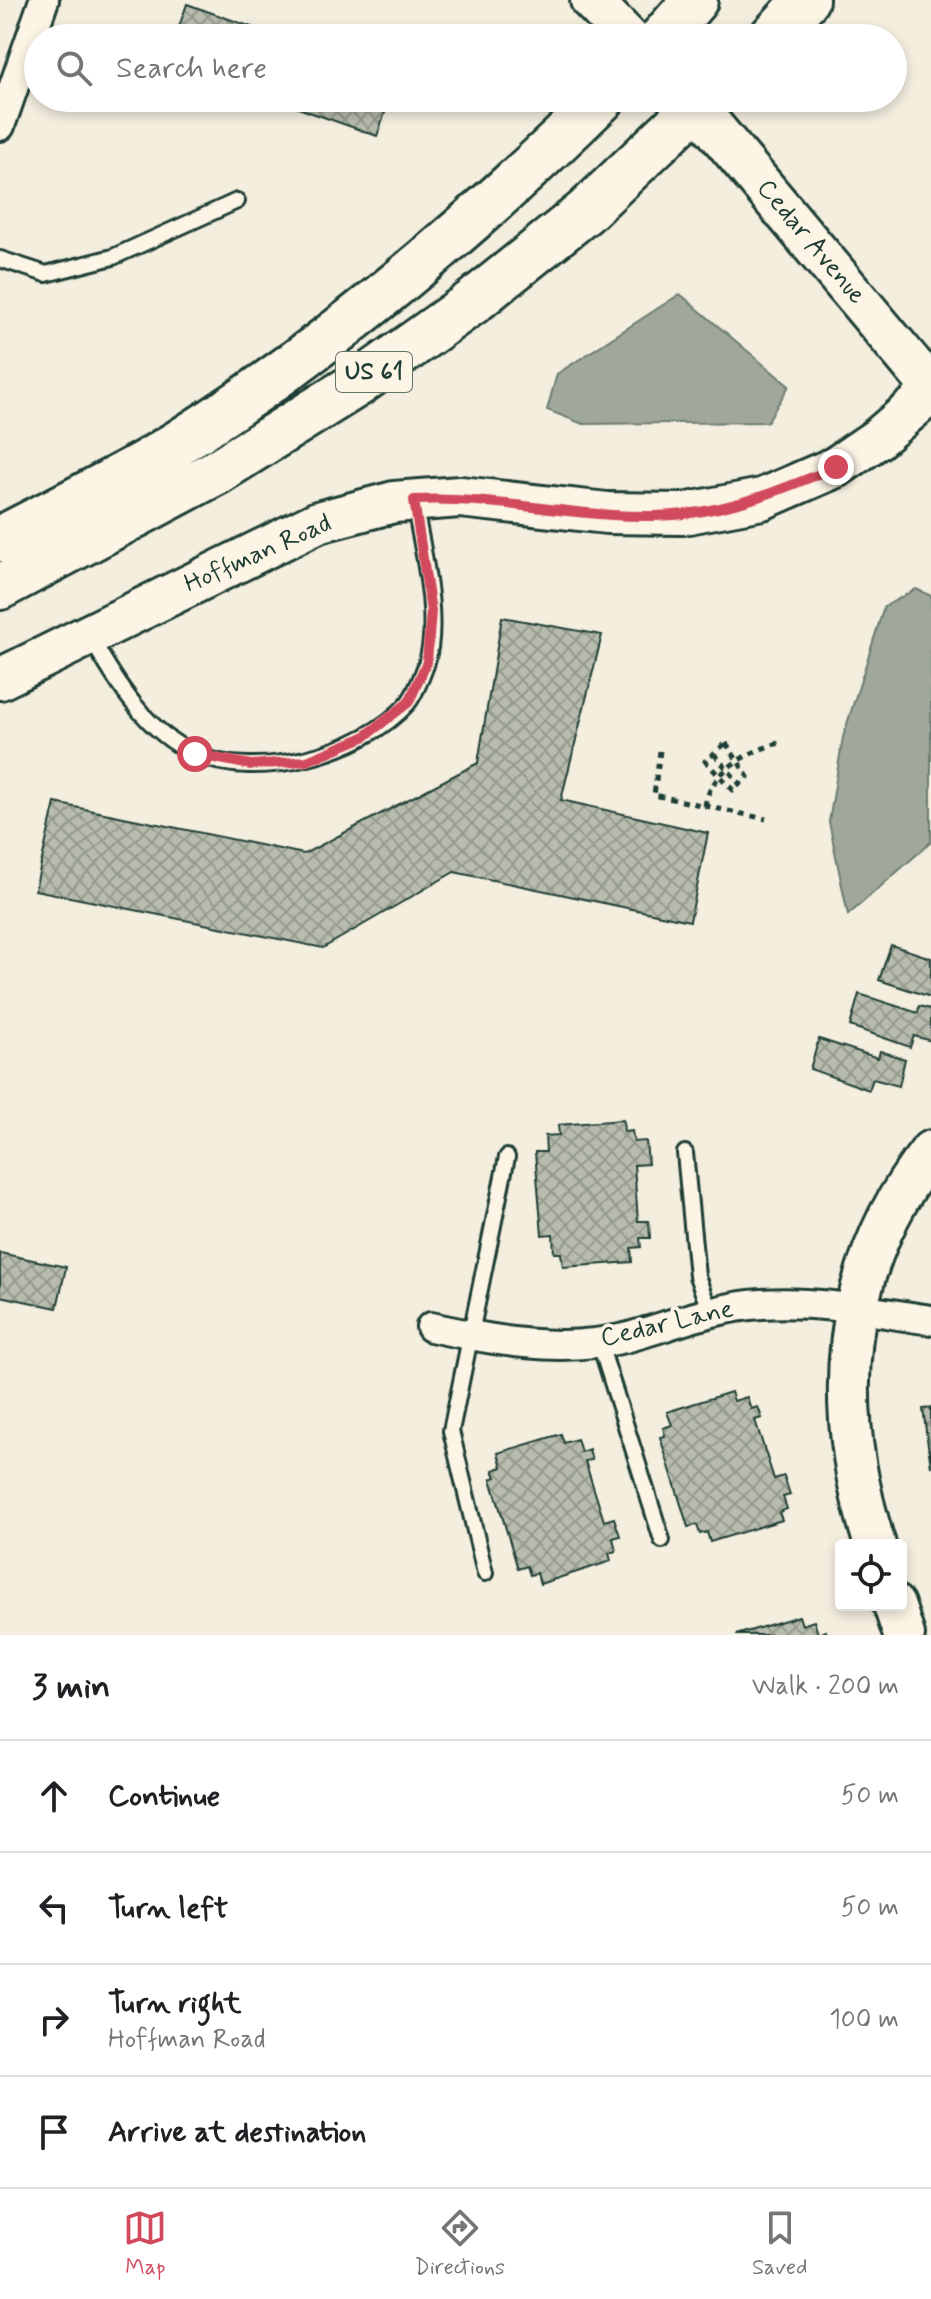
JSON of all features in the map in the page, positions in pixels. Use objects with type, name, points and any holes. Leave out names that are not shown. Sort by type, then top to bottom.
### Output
[{"type":"main road","points":[[674,24],[695,0]]},
{"type":"main road","points":[[784,24],[806,0]]},
{"type":"main road","name":"US 61","points":[[0,539],[150,459],[268,381],[378,298],[471,221],[588,112]]},
{"type":"main road","name":"US 61","points":[[0,587],[215,473],[359,383],[474,301],[585,212],[685,112]]},
{"type":"street","points":[[36,24],[44,0]]},
{"type":"street","points":[[591,0],[614,24]]},
{"type":"street","points":[[0,126],[24,57]]},
{"type":"street","name":"Cedar Avenue","points":[[707,112],[931,390]]},
{"type":"street","name":"Hoffman Road","points":[[0,679],[318,522],[414,500],[460,497],[607,513],[683,514],[762,499],[836,467],[877,439],[931,390]]},
{"type":"street","points":[[873,1539],[854,1467],[847,1416],[848,1363],[856,1310],[867,1268],[887,1219],[931,1151]]},
{"type":"street","name":"Cedar Lane","points":[[431,1327],[530,1345],[623,1338],[710,1312],[771,1304],[808,1303],[931,1320]]},
{"type":"street","points":[[896,1611],[904,1635]]},
{"type":"lane","points":[[0,259],[46,274],[100,261],[237,201]]},
{"type":"lane","points":[[89,634],[113,676],[146,719],[195,754],[251,765],[307,761],[364,737],[409,702],[427,662],[431,611],[414,500]]},
{"type":"lane","points":[[685,1153],[697,1276],[710,1312]]},
{"type":"lane","points":[[485,1573],[451,1431],[468,1335],[507,1157]]},
{"type":"lane","points":[[599,1341],[662,1540]]},
{"type":"path","points":[[705,806],[719,776],[758,748],[784,742]]},
{"type":"path","points":[[726,743],[748,777],[733,790],[705,761],[714,754],[726,743]]},
{"type":"path","points":[[660,751],[654,795],[766,819]]},
{"type":"path","points":[[714,754],[740,784]]},
{"type":"shaded area","points":[[680,294],[789,386],[767,422],[583,424],[547,410],[557,374]]},
{"type":"shaded area","points":[[916,589],[931,596],[931,842],[848,915],[829,822],[843,737],[884,607]]},
{"type":"building","points":[[187,4],[243,24],[180,24]]},
{"type":"building","points":[[309,112],[385,112],[377,136]]},
{"type":"building","points":[[502,617],[602,635],[561,800],[708,833],[690,921],[454,872],[323,948],[35,890],[55,803],[304,854],[478,763]]},
{"type":"building","points":[[891,945],[931,958],[931,997],[879,980]]},
{"type":"building","points":[[859,994],[918,1013],[919,1006],[931,1009],[931,1041],[914,1036],[910,1047],[850,1026]]},
{"type":"building","points":[[819,1039],[878,1058],[880,1051],[905,1059],[899,1086],[873,1079],[869,1090],[810,1069]]},
{"type":"building","points":[[623,1120],[624,1132],[632,1131],[634,1142],[646,1141],[648,1164],[634,1165],[638,1221],[649,1221],[650,1238],[640,1238],[641,1247],[631,1248],[632,1262],[563,1267],[561,1253],[554,1253],[553,1234],[542,1235],[535,1152],[546,1152],[545,1136],[559,1135],[558,1125]]},
{"type":"building","points":[[0,1253],[66,1267],[57,1308],[0,1296]]},
{"type":"building","points":[[731,1392],[734,1401],[747,1397],[751,1409],[758,1407],[762,1418],[755,1420],[774,1479],[784,1476],[790,1495],[783,1497],[787,1509],[779,1512],[782,1520],[710,1542],[707,1532],[700,1534],[697,1525],[688,1527],[660,1437],[665,1436],[663,1428],[672,1425],[667,1412]]},
{"type":"building","points":[[931,1408],[931,1467],[923,1409]]},
{"type":"building","points":[[561,1434],[564,1443],[577,1439],[581,1452],[589,1449],[592,1460],[585,1461],[604,1521],[614,1518],[620,1536],[613,1538],[616,1551],[609,1553],[611,1561],[540,1584],[537,1573],[530,1575],[527,1566],[518,1569],[491,1479],[496,1477],[493,1470],[502,1467],[498,1453]]},
{"type":"building","points":[[799,1616],[802,1625],[814,1621],[818,1634],[826,1631],[827,1635],[736,1635]]},
{"type":"route","points":[[195,754],[251,765],[307,761],[364,737],[409,702],[427,662],[431,611],[414,500],[460,497],[607,513],[683,514],[762,499],[836,467]]}]
